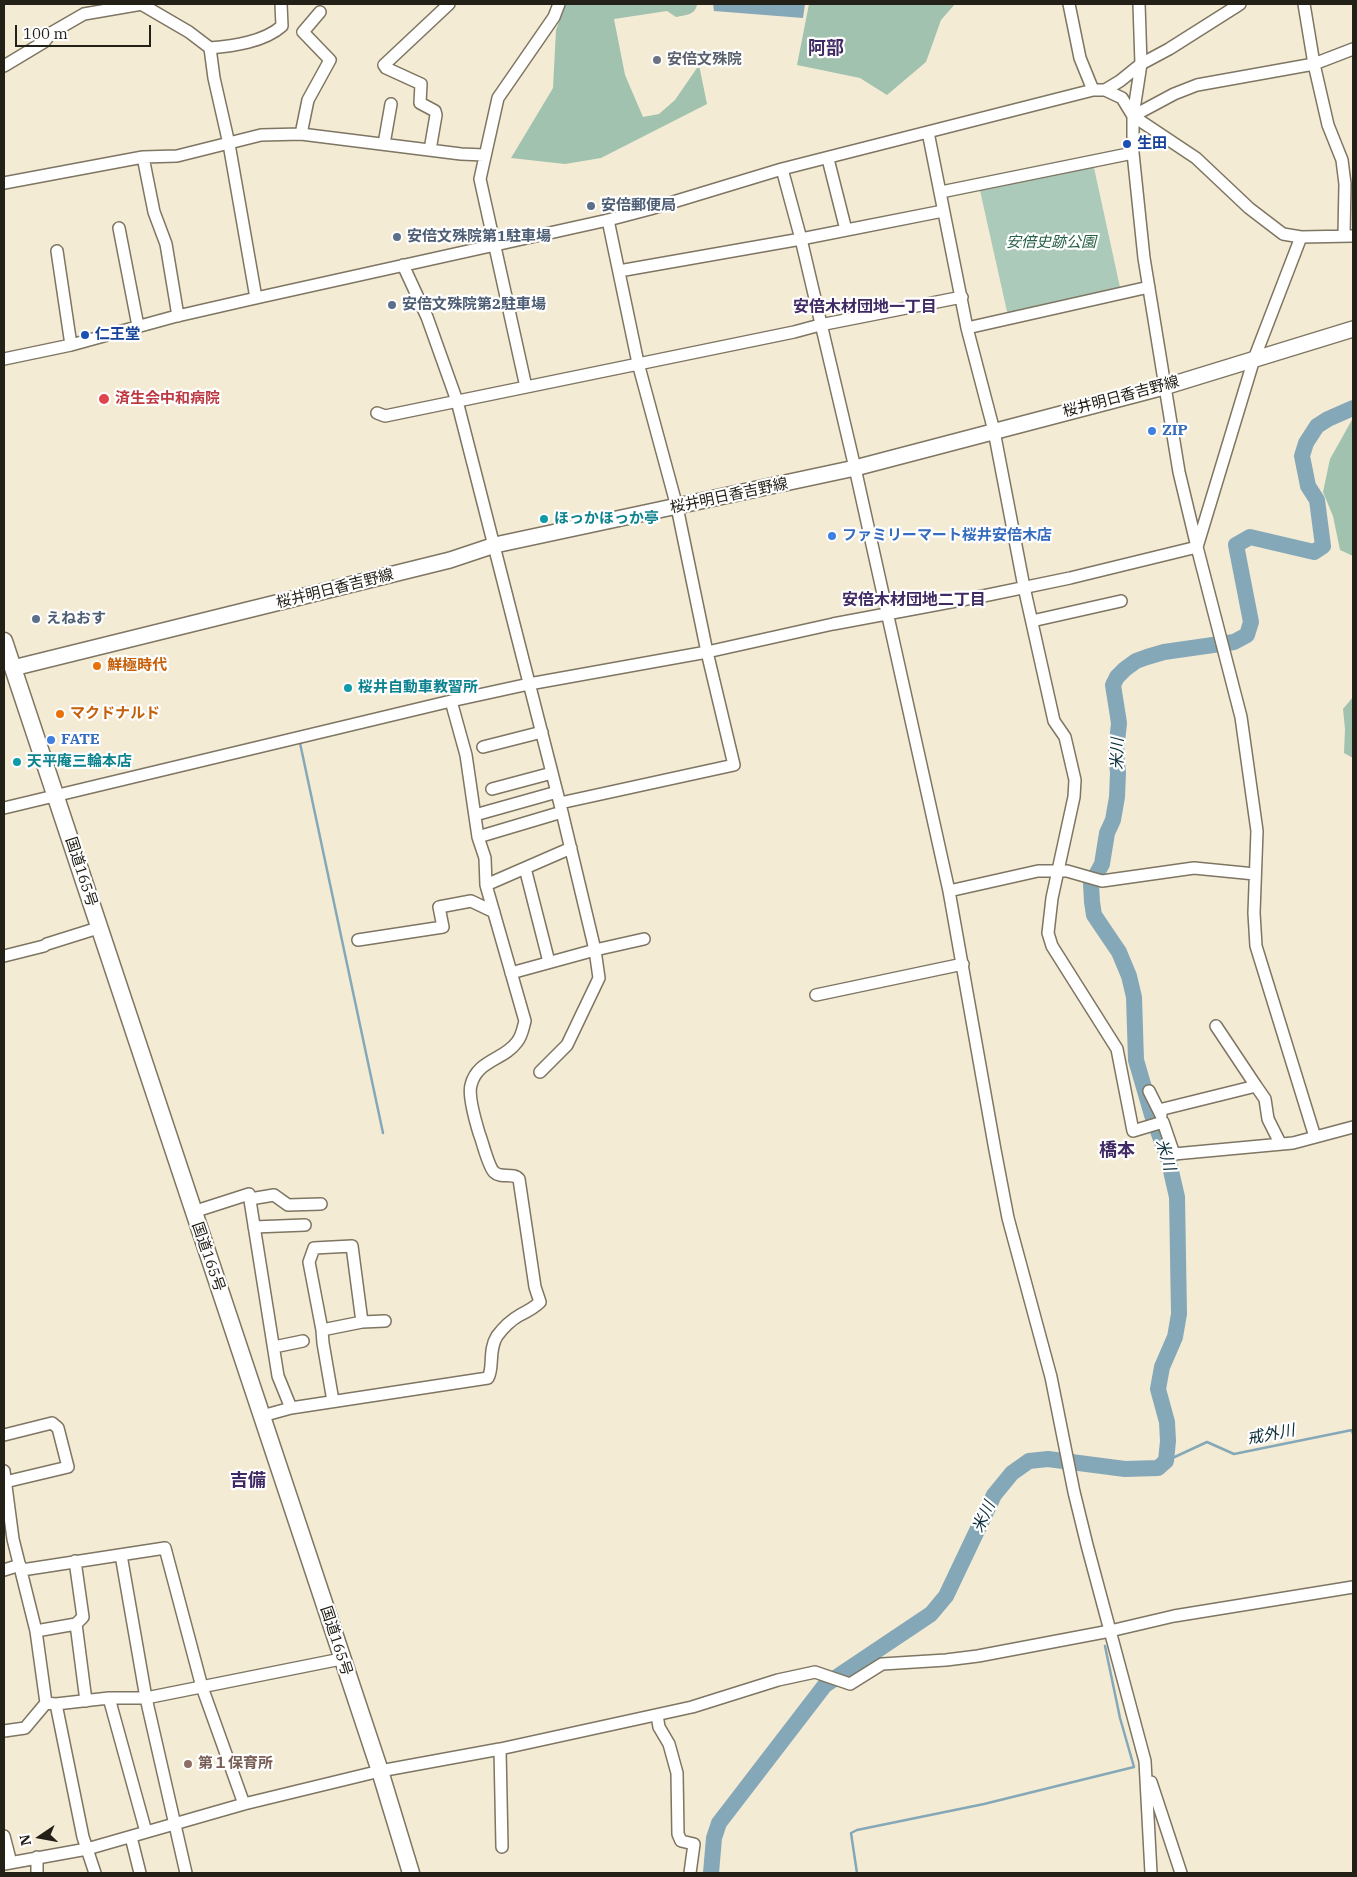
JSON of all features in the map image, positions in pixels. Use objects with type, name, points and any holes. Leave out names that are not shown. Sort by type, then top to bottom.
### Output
[{"type":"highway","name":"国道165号","points":[[4,641],[8,668],[55,795],[341,1659],[380,1771],[411,1873]]},
{"type":"main road","name":"桜井明日香吉野線","points":[[8,668],[450,560],[495,545],[855,468],[1164,387],[1353,329]]},
{"type":"street","points":[[4,66],[44,42],[51,33],[84,14],[102,7],[141,4],[189,32],[210,48],[256,298]]},
{"type":"street","points":[[210,48],[234,44],[274,33],[282,26],[281,4]]},
{"type":"street","points":[[430,150],[436,115],[435,111],[420,103],[421,84],[386,68],[384,65],[449,4]]},
{"type":"street","points":[[526,387],[480,179],[498,98],[554,17],[560,4]]},
{"type":"street","points":[[1069,4],[1080,58],[1092,90]]},
{"type":"street","points":[[1139,4],[1141,64],[1133,116],[1133,153],[1144,258],[1164,387],[1179,472],[1241,716],[1257,831],[1254,913],[1256,946],[1315,1137]]},
{"type":"street","points":[[1105,90],[1141,64],[1169,49],[1240,4]]},
{"type":"street","points":[[4,359],[71,345],[138,326],[256,298],[608,220],[782,169],[828,159],[1092,90],[1105,90],[1122,98],[1133,116],[1196,158],[1249,208],[1283,234],[1301,237],[1349,235],[1342,160],[1328,125],[1314,64],[1304,4]]},
{"type":"street","points":[[302,134],[308,100],[330,60],[303,32],[320,12]]},
{"type":"street","points":[[1133,116],[1174,94],[1197,85],[1314,64],[1353,49]]},
{"type":"street","points":[[384,144],[391,104]]},
{"type":"street","points":[[928,132],[967,328],[994,431],[1024,587],[1054,721],[1065,737],[1075,780],[1074,797],[1058,870],[1048,933],[1052,946],[1117,1049],[1132,1131],[1163,1122]]},
{"type":"street","points":[[4,183],[143,157],[177,156],[260,135],[302,134],[461,154],[484,155]]},
{"type":"street","points":[[941,192],[1133,153]]},
{"type":"street","points":[[143,157],[154,212],[166,244],[178,316]]},
{"type":"street","points":[[828,159],[846,230]]},
{"type":"street","points":[[782,169],[801,239],[855,468],[949,891],[1008,1218],[1051,1377],[1069,1469],[1110,1631],[1153,1792],[1181,1873]]},
{"type":"street","points":[[619,271],[801,239],[944,211]]},
{"type":"street","points":[[475,815],[560,803],[734,766],[707,652],[677,507],[638,363],[608,220]]},
{"type":"street","points":[[119,228],[138,326]]},
{"type":"street","points":[[1197,547],[1254,359],[1301,237]]},
{"type":"street","points":[[57,251],[71,345]]},
{"type":"street","points":[[403,265],[427,318],[456,401],[495,545],[595,950],[599,978],[567,1045],[540,1072]]},
{"type":"street","points":[[967,328],[1149,287]]},
{"type":"street","points":[[377,413],[385,416],[962,297]]},
{"type":"street","points":[[4,808],[451,701],[529,684],[707,652],[1024,587],[1197,547]]},
{"type":"street","points":[[1032,621],[1121,601]]},
{"type":"street","points":[[262,1416],[291,1408],[488,1378],[491,1372],[492,1350],[496,1338],[507,1324],[519,1315],[536,1307],[540,1302],[518,1179],[515,1176],[501,1176],[493,1170],[478,1130],[470,1090],[478,1070],[510,1050],[518,1042],[525,1021],[486,885],[485,858],[478,836],[466,755],[451,701]]},
{"type":"street","points":[[483,747],[542,732]]},
{"type":"street","points":[[492,789],[552,773]]},
{"type":"street","points":[[478,836],[560,803]]},
{"type":"street","points":[[486,885],[571,848]]},
{"type":"street","points":[[525,868],[549,962]]},
{"type":"street","points":[[949,891],[1038,871],[1058,870],[1102,881],[1194,868],[1255,874]]},
{"type":"street","points":[[358,940],[443,927],[439,907],[471,901],[494,912]]},
{"type":"street","points":[[4,956],[44,946],[98,928]]},
{"type":"street","points":[[511,973],[644,939]]},
{"type":"street","points":[[816,995],[963,964]]},
{"type":"street","points":[[1216,1026],[1265,1099],[1268,1119],[1280,1143]]},
{"type":"street","points":[[1159,1110],[1256,1086]]},
{"type":"street","points":[[1149,1091],[1159,1110],[1174,1154],[1293,1143],[1353,1127]]},
{"type":"street","points":[[193,1212],[249,1194],[278,1376],[291,1408]]},
{"type":"street","points":[[250,1199],[274,1194],[288,1205],[321,1204]]},
{"type":"street","points":[[254,1227],[305,1225]]},
{"type":"street","points":[[333,1401],[309,1262],[314,1248],[352,1246],[362,1322]]},
{"type":"street","points":[[322,1330],[362,1322],[385,1321]]},
{"type":"street","points":[[274,1347],[302,1341]]},
{"type":"street","points":[[4,1435],[52,1424],[58,1428],[68,1466],[5,1476],[13,1539],[36,1631],[51,1704],[87,1849],[95,1873]]},
{"type":"street","points":[[4,1570],[165,1548],[202,1687],[244,1804]]},
{"type":"street","points":[[121,1555],[146,1698],[177,1824],[186,1873]]},
{"type":"street","points":[[36,1631],[76,1624],[83,1617],[75,1561]]},
{"type":"street","points":[[4,1836],[8,1864],[87,1849],[244,1804],[380,1771],[500,1749],[657,1716],[778,1680],[815,1672],[850,1684],[882,1664],[978,1656],[1110,1631],[1174,1616],[1353,1587]]},
{"type":"street","points":[[76,1624],[86,1701]]},
{"type":"street","points":[[4,1731],[25,1728],[51,1704],[108,1698],[146,1698],[341,1659]]},
{"type":"street","points":[[108,1698],[146,1832]]},
{"type":"street","points":[[657,1716],[659,1727],[669,1744],[677,1773],[678,1834],[681,1841],[694,1844],[690,1873]]},
{"type":"street","points":[[500,1749],[502,1847]]},
{"type":"street","points":[[1145,1761],[1151,1873]]},
{"type":"street","points":[[131,1837],[140,1873]]},
{"type":"street","points":[[37,1857],[38,1873]]},
{"type":"green space","points":[[566,4],[697,4],[692,12],[676,17],[667,11],[614,19],[625,75],[643,117],[659,114],[675,100],[699,65],[707,104],[601,158],[565,164],[511,158],[553,88],[556,30]]},
{"type":"green space","points":[[809,4],[955,4],[941,20],[926,62],[887,95],[860,78],[797,65]]},
{"type":"green space","name":"安倍史跡公園","points":[[1093,163],[1121,292],[1008,316],[979,186]]},
{"type":"green space","points":[[1353,418],[1353,556],[1340,550],[1333,516],[1323,492],[1330,459]]},
{"type":"green space","points":[[1353,697],[1353,758],[1344,753],[1345,729],[1343,709]]},
{"type":"water","points":[[713,4],[805,4],[803,18],[714,11]]},
{"type":"waterway","name":"米川","points":[[711,1873],[714,1838],[719,1823],[825,1685],[931,1614],[946,1596],[994,1495],[1012,1473],[1029,1461],[1048,1459],[1125,1469],[1158,1468],[1166,1461],[1167,1422],[1158,1389],[1162,1367],[1175,1337],[1179,1314],[1177,1197],[1168,1158],[1152,1115],[1136,1060],[1134,997],[1129,976],[1119,952],[1094,915],[1092,902],[1091,884],[1102,864],[1107,833],[1113,820],[1117,797],[1118,773],[1116,752],[1119,723],[1113,685],[1117,677],[1136,661],[1164,652],[1234,642],[1247,635],[1251,622],[1236,545],[1250,537],[1314,552],[1323,546],[1317,500],[1308,486],[1302,456],[1306,443],[1317,426],[1353,408]]},
{"type":"waterway","points":[[300,743],[383,1133]]},
{"type":"waterway","name":"戒外川","points":[[1166,1461],[1207,1442],[1234,1454],[1352,1430],[1353,1434]]},
{"type":"waterway","points":[[857,1873],[851,1833],[857,1830],[984,1804],[1134,1767],[1120,1718],[1105,1646]]},
{"type":"place","name":"安倍文殊院","points":[[657,60]]},
{"type":"place","name":"生田","points":[[1127,144]]},
{"type":"place","name":"安倍郵便局","points":[[591,206]]},
{"type":"place","name":"安倍文殊院第1駐車場","points":[[397,237]]},
{"type":"place","name":"安倍文殊院第2駐車場","points":[[392,305]]},
{"type":"place","name":"仁王堂","points":[[85,335]]},
{"type":"place","name":"済生会中和病院","points":[[104,399]]},
{"type":"place","name":"ZIP","points":[[1152,431]]},
{"type":"place","name":"ほっかほっか亭","points":[[544,519]]},
{"type":"place","name":"ファミリーマート桜井安倍木店","points":[[832,536]]},
{"type":"place","name":"えねおす","points":[[36,619]]},
{"type":"place","name":"鮮極時代","points":[[97,666]]},
{"type":"place","name":"桜井自動車教習所","points":[[348,688]]},
{"type":"place","name":"マクドナルド","points":[[60,714]]},
{"type":"place","name":"FATE","points":[[51,740]]},
{"type":"place","name":"天平庵三輪本店","points":[[17,762]]},
{"type":"place","name":"第１保育所","points":[[188,1764]]},
{"type":"district","name":"阿部","points":[[826,49]]},
{"type":"district","name":"安倍木材団地一丁目","points":[[865,307]]},
{"type":"district","name":"安倍木材団地二丁目","points":[[914,600]]},
{"type":"district","name":"橋本","points":[[1117,1151]]},
{"type":"district","name":"吉備","points":[[248,1481]]}]
